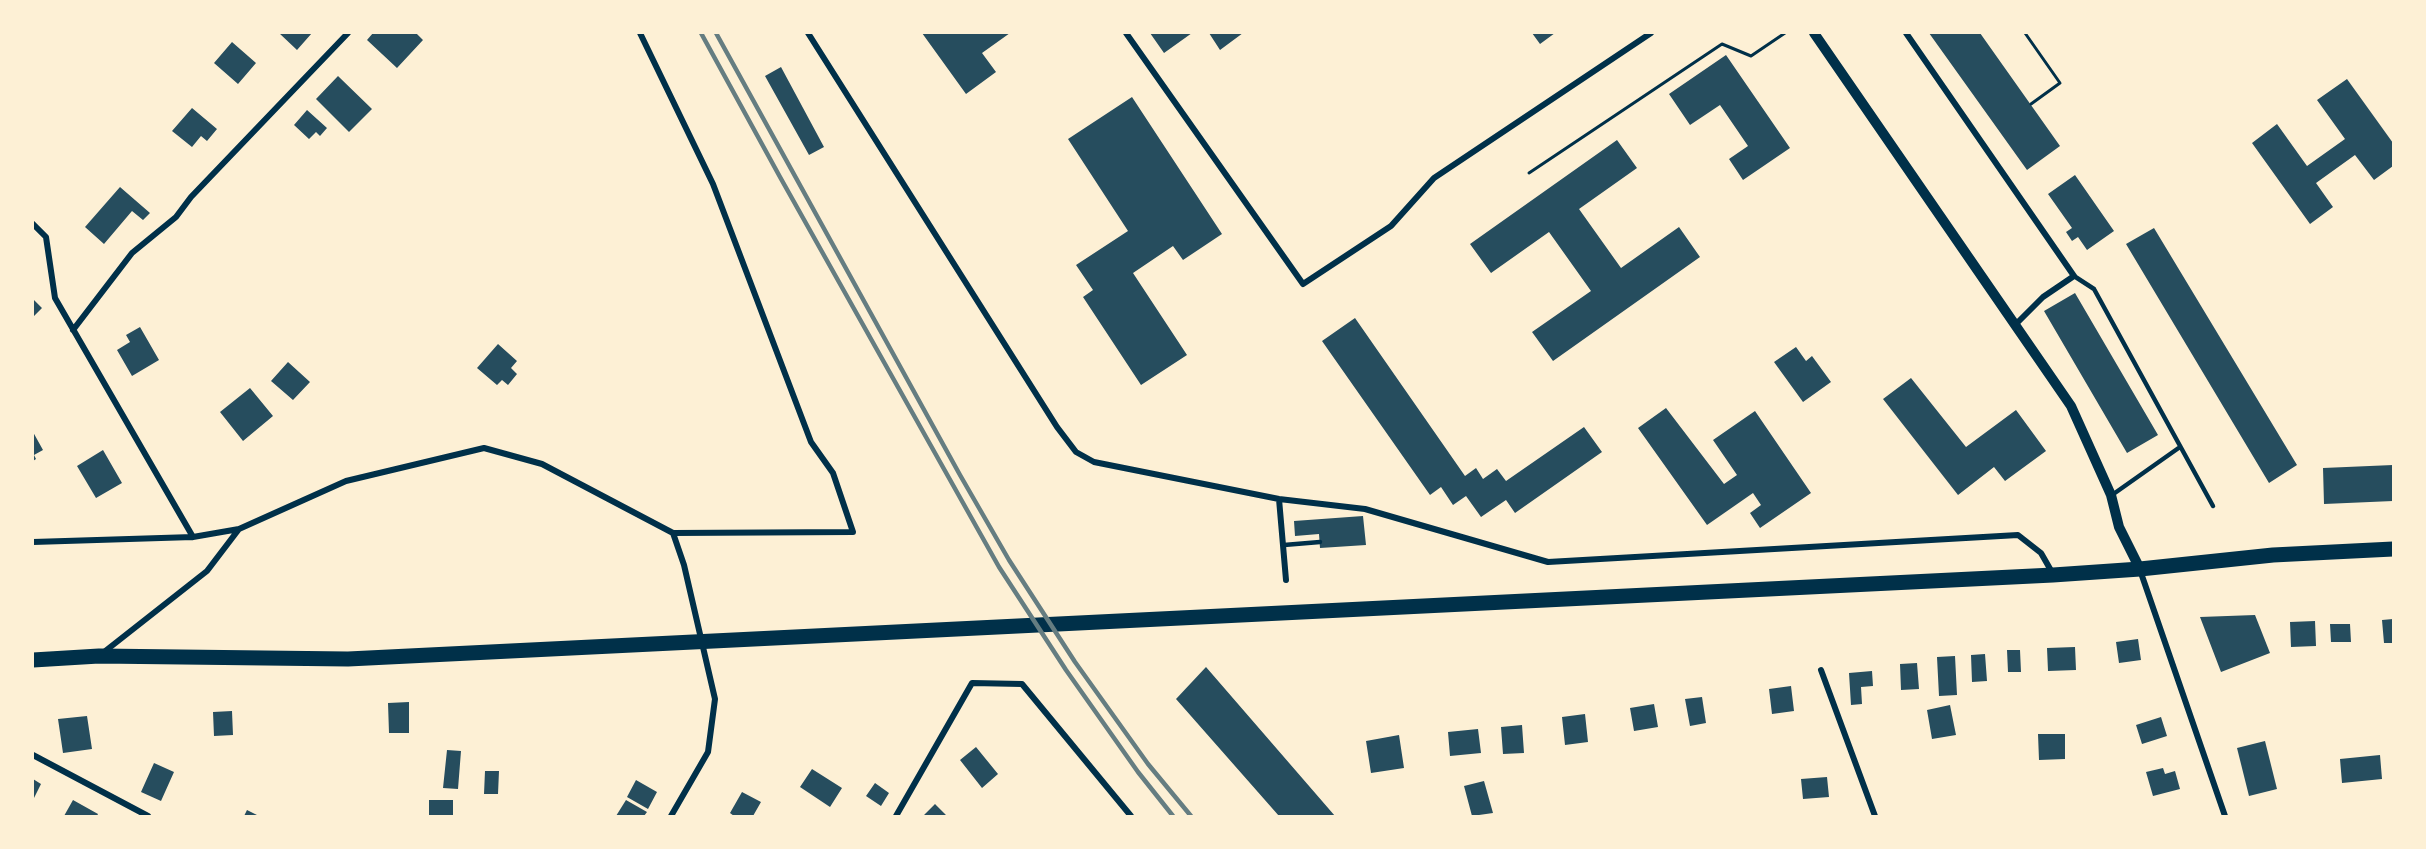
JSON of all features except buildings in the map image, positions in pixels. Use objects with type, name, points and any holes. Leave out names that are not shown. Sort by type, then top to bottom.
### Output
[{"type":"main road","points":[[33,660],[99,656],[348,659],[1636,597],[2140,569],[2273,555],[2393,549]]},
{"type":"street","points":[[74,330],[132,253],[176,217],[191,197],[348,33]]},
{"type":"street","points":[[33,542],[193,537],[238,529],[346,481],[484,448],[542,464],[673,532],[853,532],[833,473],[811,442],[712,184],[640,33]]},
{"type":"street","points":[[808,33],[1057,427],[1076,452],[1094,462],[1279,499],[1365,509],[1548,562],[2018,535],[2041,553],[2053,574]]},
{"type":"street","points":[[1126,33],[1303,284],[1390,226],[1434,178],[1651,33]]},
{"type":"street","points":[[1814,33],[2071,406],[2111,495],[2119,527],[2140,569],[2225,816]]},
{"type":"street","points":[[1906,33],[2074,276],[2043,297],[2015,325]]},
{"type":"street","points":[[33,224],[46,237],[55,298],[193,537]]},
{"type":"street","points":[[1279,499],[1286,580]]},
{"type":"street","points":[[99,656],[207,571],[238,529]]},
{"type":"street","points":[[671,816],[708,752],[715,699],[684,565],[673,532]]},
{"type":"street","points":[[1821,670],[1875,816]]},
{"type":"street","points":[[896,816],[972,683],[1022,684],[1131,816]]},
{"type":"street","points":[[33,755],[148,816]]},
{"type":"lane","points":[[2074,276],[2094,289],[2213,506]]},
{"type":"lane","points":[[2111,495],[2180,447]]},
{"type":"lane","points":[[1284,545],[1320,542]]},
{"type":"path","points":[[1529,173],[1722,44],[1751,56],[1785,33]]},
{"type":"path","points":[[2025,33],[2060,83],[2031,104]]},
{"type":"railway","points":[[701,33],[999,567],[1066,670],[1138,772],[1173,816]]},
{"type":"railway","points":[[716,33],[1009,560],[1075,662],[1148,764],[1191,816]]}]
